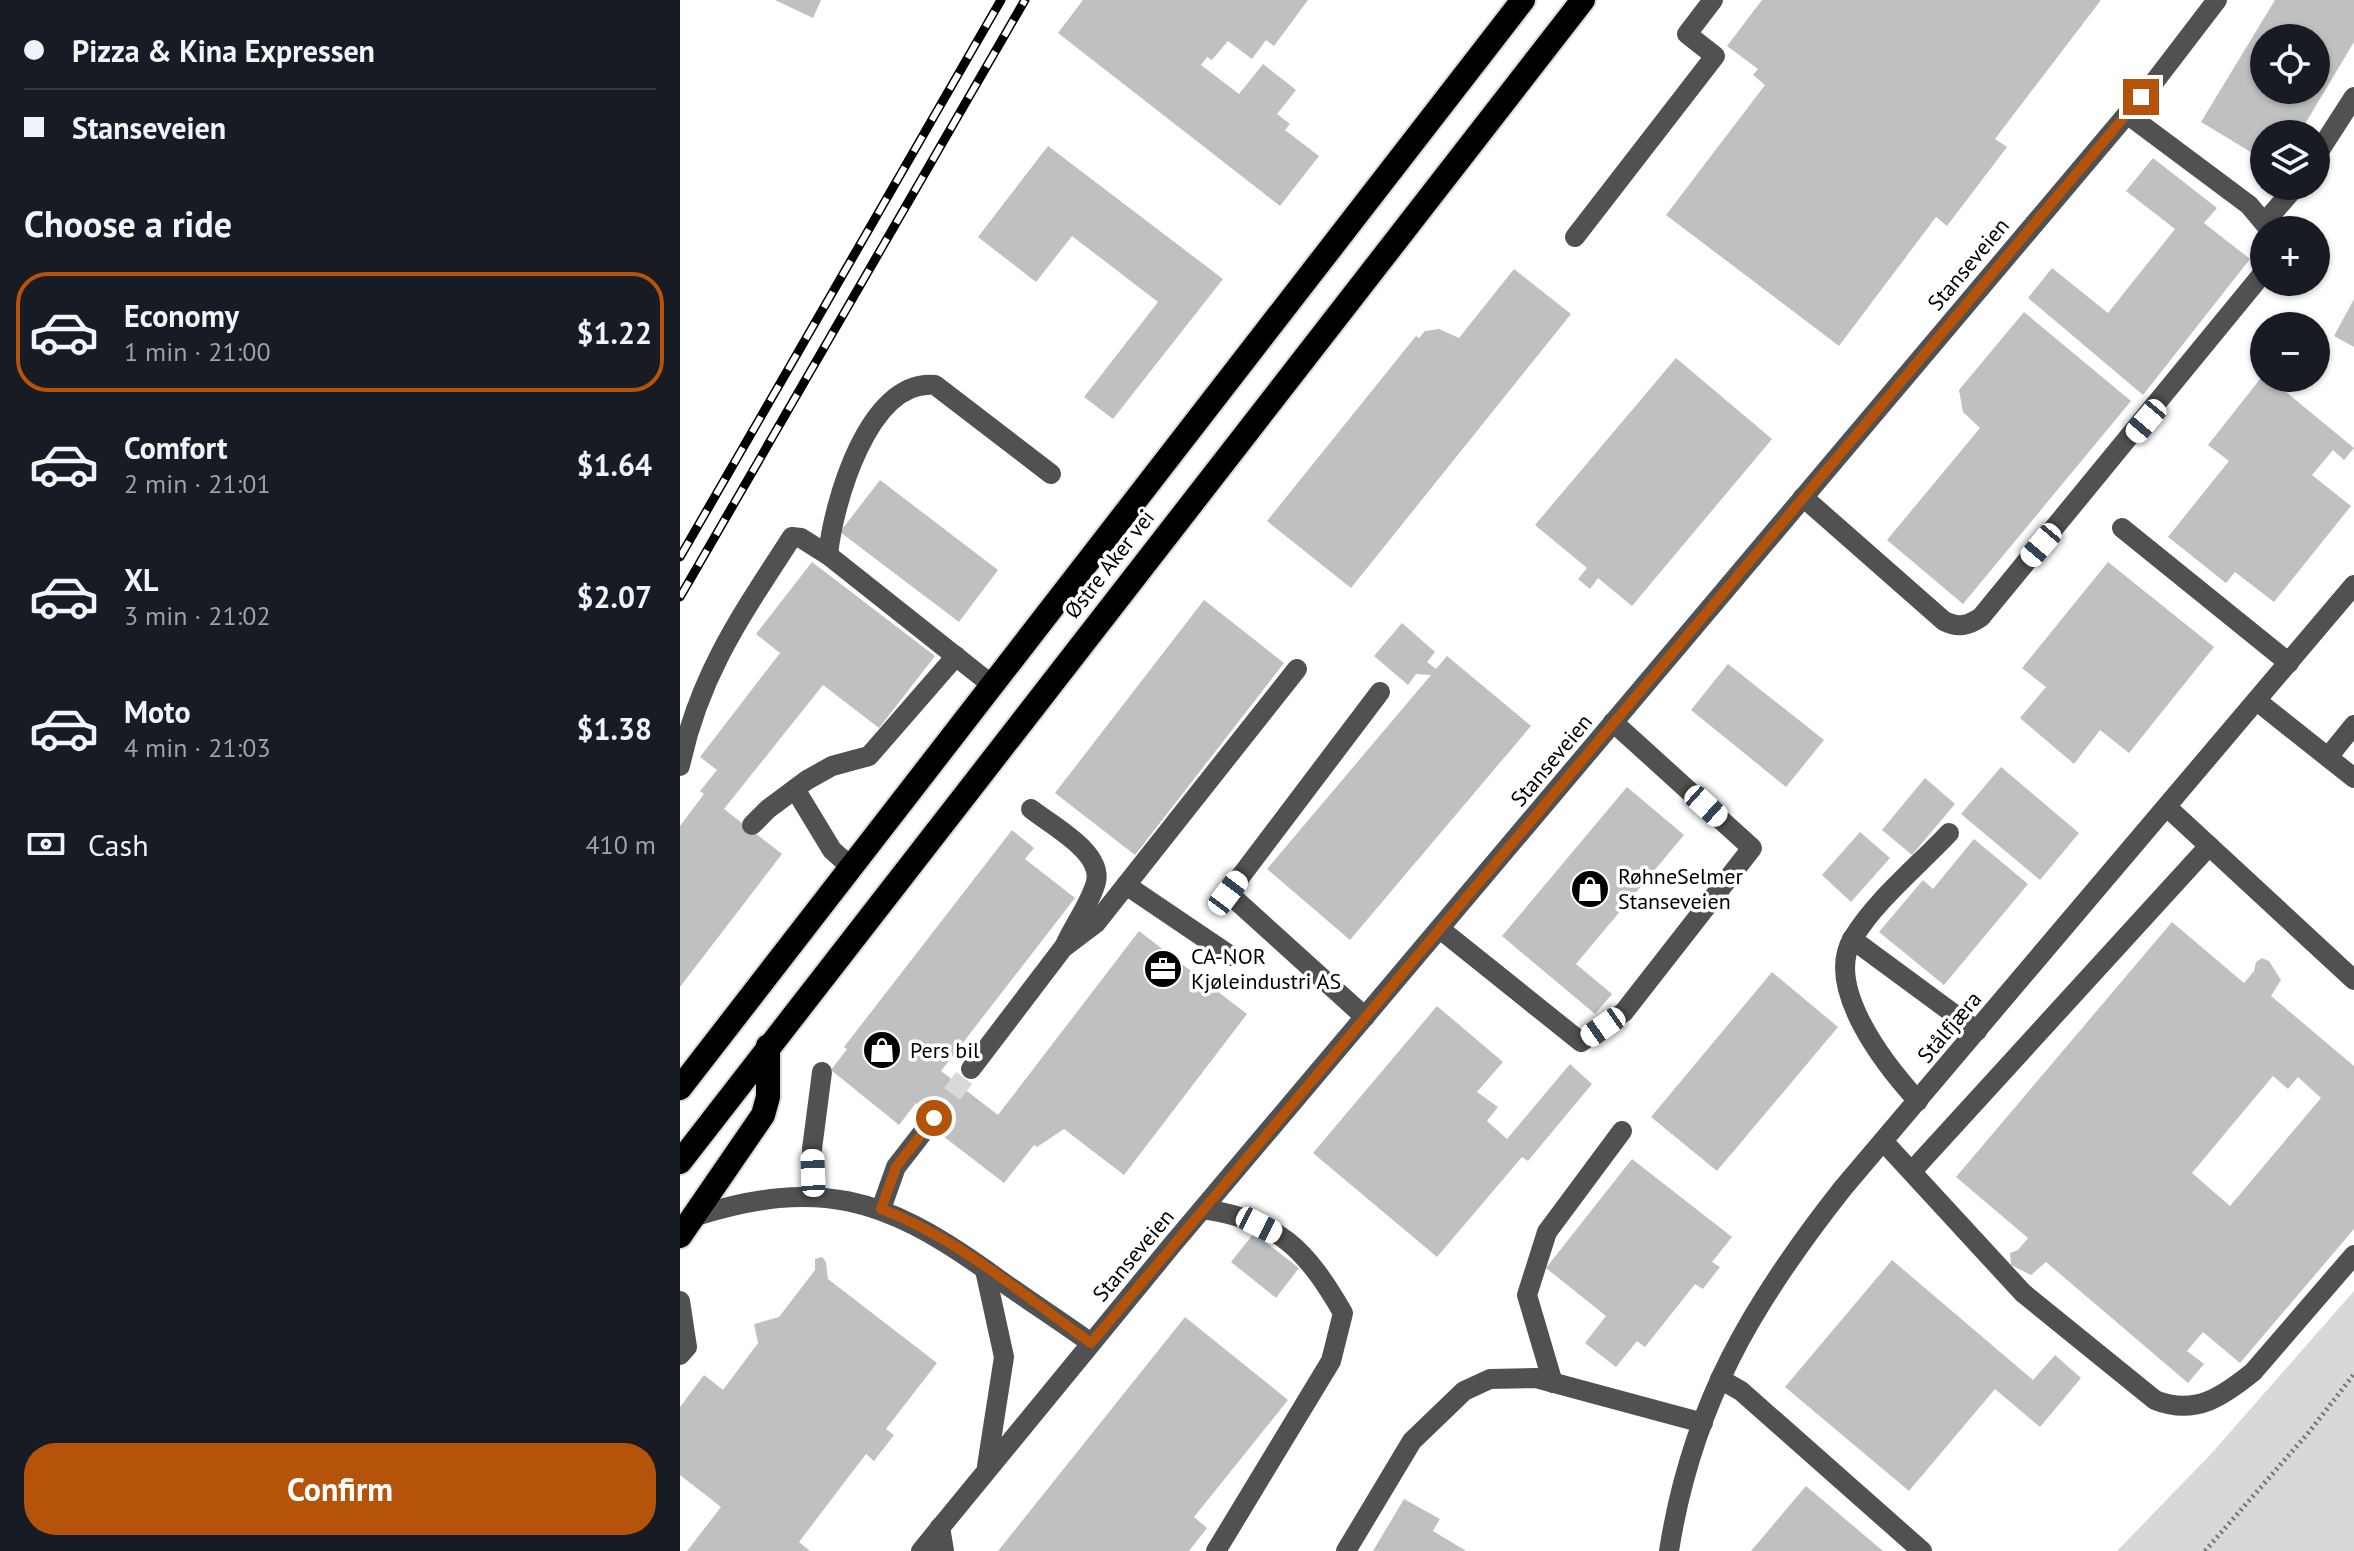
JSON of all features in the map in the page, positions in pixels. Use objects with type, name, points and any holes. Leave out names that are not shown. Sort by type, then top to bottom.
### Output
[{"type":"highway","name":"Østre Aker vei","points":[[680,1088],[1523,0]]},
{"type":"highway","name":"Østre Aker vei","points":[[680,1162],[1583,0]]},
{"type":"highway","points":[[680,1236],[763,1115],[768,1097],[768,1046]]},
{"type":"street","points":[[1575,237],[1715,56],[1687,34],[1713,0]]},
{"type":"street","name":"Stanseveien","points":[[921,1551],[1203,1209],[2127,114],[2217,0]]},
{"type":"street","points":[[2330,134],[2354,97]]},
{"type":"street","points":[[2127,114],[2249,205],[2258,216]]},
{"type":"street","points":[[1803,497],[1944,621],[1952,625],[1971,624],[1981,617],[2146,421],[2250,290]]},
{"type":"street","points":[[828,555],[832,519],[849,469],[874,421],[899,395],[923,384],[935,385],[1051,474]]},
{"type":"street","points":[[2122,528],[2289,663]]},
{"type":"street","points":[[680,766],[688,727],[721,645],[792,537],[801,538],[828,555],[992,685]]},
{"type":"street","name":"Stålfjæra","points":[[1669,1551],[1703,1423],[1720,1379],[1760,1301],[1783,1267],[1883,1141],[2354,585]]},
{"type":"street","points":[[752,825],[795,789],[832,766],[869,756],[956,656]]},
{"type":"street","points":[[1063,948],[1096,923],[1297,669]]},
{"type":"street","points":[[1365,1017],[1228,893],[1380,692]]},
{"type":"street","points":[[2257,701],[2290,731],[2354,778]]},
{"type":"street","points":[[1440,929],[1581,1042],[1624,1012],[1752,848],[1613,722]]},
{"type":"street","points":[[2328,757],[2354,725]]},
{"type":"street","points":[[795,789],[832,850],[851,867]]},
{"type":"street","points":[[2167,807],[2354,980]]},
{"type":"street","points":[[971,1069],[1063,948],[1096,883],[1096,868],[1090,856],[1031,809]]},
{"type":"street","points":[[1918,1101],[1895,1076],[1852,1003],[1845,977],[1845,959],[1852,939],[1949,833]]},
{"type":"street","points":[[1913,1170],[2209,846]]},
{"type":"street","points":[[1126,885],[1231,956]]},
{"type":"street","points":[[1852,939],[1977,1031]]},
{"type":"street","points":[[814,1197],[812,1149],[822,1072]]},
{"type":"street","points":[[881,1209],[896,1167],[934,1118]]},
{"type":"street","points":[[1553,1383],[1527,1295],[1547,1232],[1622,1131]]},
{"type":"street","points":[[1883,1141],[1913,1170],[2023,1293],[2155,1400],[2168,1405],[2197,1406],[2243,1381],[2354,1255]]},
{"type":"street","points":[[696,1216],[751,1202],[814,1197],[853,1201],[881,1209],[929,1230],[1091,1343]]},
{"type":"street","points":[[1203,1209],[1239,1214],[1280,1236],[1315,1265],[1343,1313],[1331,1361],[1216,1551]]},
{"type":"street","points":[[985,1270],[1004,1357],[986,1469]]},
{"type":"street","points":[[680,1301],[687,1347],[680,1355]]},
{"type":"street","points":[[1346,1551],[1412,1441],[1464,1391],[1490,1379],[1536,1378],[1703,1423]]},
{"type":"street","points":[[1720,1379],[1741,1391],[1922,1551]]},
{"type":"street","points":[[940,1527],[944,1551]]},
{"type":"path","points":[[2205,1551],[2310,1431],[2354,1374]]},
{"type":"shaded area","points":[[2354,1291],[2354,1551],[2117,1551],[2210,1455]]},
{"type":"building","points":[[775,0],[821,0],[813,18]]},
{"type":"building","points":[[1083,0],[1308,0],[1274,46],[1266,40],[1252,59],[1228,41],[1212,60],[1207,57],[1201,65],[1239,94],[1263,64],[1296,90],[1277,114],[1290,124],[1285,130],[1319,156],[1280,206],[1058,33]]},
{"type":"building","points":[[1762,0],[2101,0],[1995,139],[2007,147],[1947,226],[1936,217],[1839,346],[1666,215],[1765,85],[1753,75],[1758,69],[1727,46]]},
{"type":"building","points":[[2275,0],[2354,0],[2354,42],[2330,82],[2330,24],[2260,24]]},
{"type":"building","points":[[2250,41],[2250,104],[2317,104],[2307,120],[2250,120],[2250,152],[2201,122]]},
{"type":"building","points":[[1048,146],[1223,279],[1113,419],[1084,397],[1158,302],[1072,236],[1036,282],[978,237]]},
{"type":"building","points":[[2153,158],[2217,208],[2204,223],[2250,259],[2143,395],[2028,298],[2052,268],[2108,313],[2175,229],[2126,191]]},
{"type":"building","points":[[1514,269],[1571,314],[1351,588],[1267,521],[1416,336],[1419,338],[1425,331],[1439,329],[1459,338]]},
{"type":"building","points":[[2354,299],[2354,347],[2334,336]]},
{"type":"building","points":[[2024,312],[2131,401],[1963,604],[1887,540],[1980,428],[1963,412],[1959,390]]},
{"type":"building","points":[[1676,358],[1772,439],[1632,606],[1598,578],[1590,589],[1578,579],[1587,568],[1535,525]]},
{"type":"building","points":[[2250,392],[2286,392],[2354,448],[2344,460],[2333,450],[2312,475],[2351,506],[2274,602],[2235,572],[2226,583],[2168,537],[2229,461],[2208,445]]},
{"type":"building","points":[[880,480],[998,570],[959,622],[840,532]]},
{"type":"building","points":[[812,562],[935,656],[879,728],[823,685],[724,809],[782,854],[680,987],[680,826],[704,794],[700,791],[717,770],[700,757],[780,653],[756,634]]},
{"type":"building","points":[[2108,562],[2214,647],[2129,753],[2100,730],[2074,764],[2020,718],[2046,687],[2022,668]]},
{"type":"building","points":[[1204,600],[1284,663],[1135,855],[1055,793]]},
{"type":"building","points":[[1402,623],[1435,652],[1427,662],[1436,669],[1447,656],[1531,726],[1350,940],[1267,869],[1431,675],[1416,674],[1408,685],[1374,656]]},
{"type":"building","points":[[1728,664],[1824,740],[1786,787],[1691,710]]},
{"type":"building","points":[[2001,767],[2079,833],[2040,880],[1961,814]]},
{"type":"building","points":[[1925,778],[1955,804],[1912,855],[1882,830]]},
{"type":"building","points":[[1627,787],[1684,835],[1576,964],[1612,994],[1595,1014],[1502,936]]},
{"type":"building","points":[[1012,830],[1034,848],[1025,859],[1075,898],[941,1071],[998,1115],[1139,931],[1247,1014],[1124,1175],[1064,1129],[1037,1147],[1034,1145],[1004,1183],[943,1136],[949,1129],[916,1103],[899,1125],[831,1070],[847,1049],[844,1047]]},
{"type":"building","points":[[1860,832],[1890,858],[1851,902],[1822,875]]},
{"type":"building","points":[[1974,839],[2028,884],[1944,985],[1879,932],[1923,880],[1933,889]]},
{"type":"building","points":[[2172,922],[2244,983],[2254,971],[2256,962],[2262,958],[2269,961],[2281,980],[2271,996],[2354,1066],[2354,1229],[2240,1363],[2203,1332],[2187,1351],[2204,1364],[2188,1383],[2046,1262],[2031,1275],[2011,1265],[2010,1253],[2018,1250],[2028,1238],[1956,1177]],"holes":[[[2273,1076],[2288,1089],[2298,1077],[2321,1098],[2230,1206],[2192,1173]]]},
{"type":"building","points":[[1772,972],[1838,1027],[1717,1171],[1651,1117]]},
{"type":"building","points":[[1437,1006],[1503,1062],[1477,1092],[1498,1107],[1487,1121],[1507,1139],[1570,1064],[1592,1084],[1528,1161],[1522,1157],[1437,1257],[1313,1153]]},
{"type":"building","points":[[1632,1159],[1732,1237],[1712,1262],[1720,1267],[1703,1289],[1695,1284],[1645,1347],[1637,1341],[1616,1367],[1585,1343],[1606,1316],[1546,1268]]},
{"type":"building","points":[[1254,1233],[1299,1268],[1276,1298],[1231,1262]]},
{"type":"building","points":[[822,1257],[826,1262],[828,1279],[937,1363],[886,1429],[894,1435],[874,1461],[866,1454],[799,1542],[810,1551],[687,1551],[721,1507],[680,1475],[680,1407],[704,1375],[723,1390],[758,1343],[754,1324],[779,1317],[815,1270],[815,1259]]},
{"type":"building","points":[[1892,1260],[2033,1380],[2055,1355],[2081,1378],[2040,1427],[1995,1389],[1909,1491],[1785,1387]]},
{"type":"building","points":[[1185,1317],[1288,1400],[1194,1517],[1207,1528],[1189,1551],[998,1551]]},
{"type":"building","points":[[1806,1486],[1883,1551],[1751,1551]]},
{"type":"building","points":[[1404,1499],[1440,1519],[1433,1531],[1466,1551],[1373,1551]]},
{"type":"tunnel","points":[[934,1118],[971,1069]]},
{"type":"railway","points":[[680,557],[1001,0]]},
{"type":"railway","points":[[680,597],[1025,0]]},
{"type":"place","name":"RøhneSelmer Stanseveien","points":[[1590,889]]},
{"type":"place","name":"CA-NOR Kjøleindustri AS","points":[[1163,969]]},
{"type":"place","name":"Pers bil","points":[[882,1050]]},
{"type":"route","points":[[934,1118],[896,1167],[881,1209],[929,1230],[1091,1343],[2141,97]]}]
